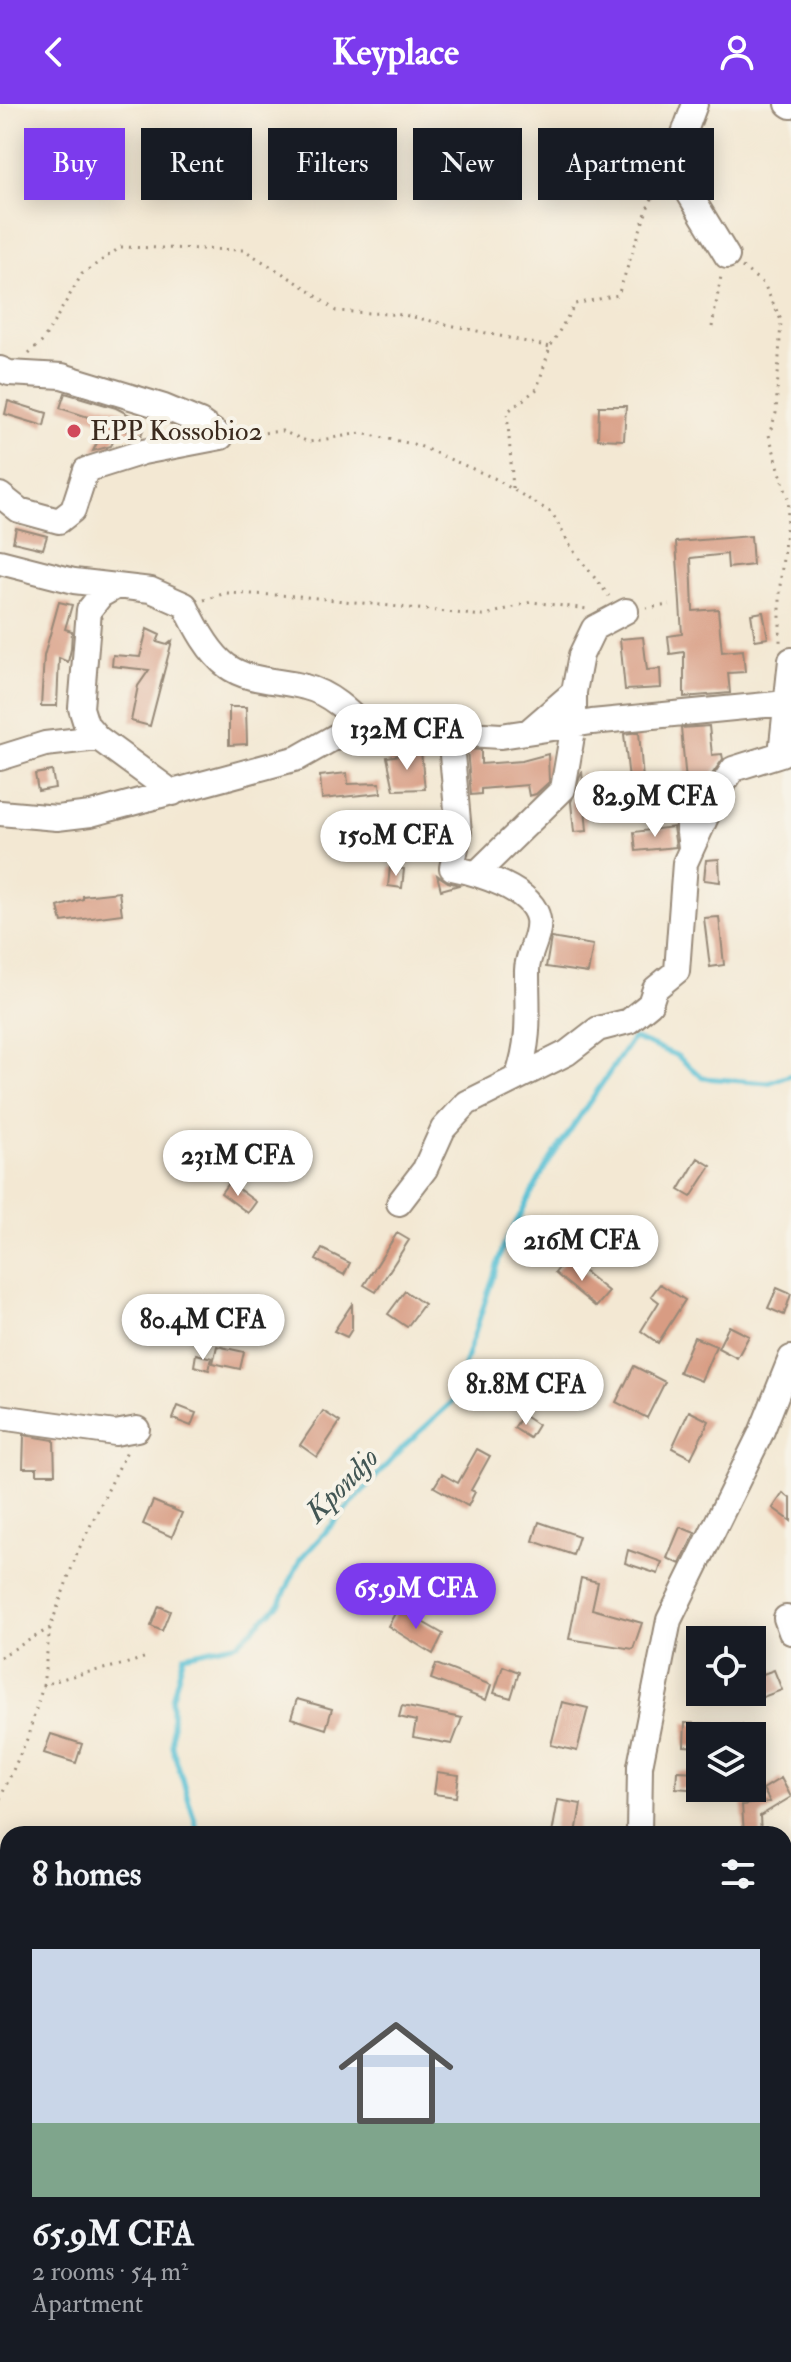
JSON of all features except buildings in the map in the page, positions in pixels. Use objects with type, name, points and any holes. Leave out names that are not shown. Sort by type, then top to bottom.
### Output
[{"type":"street","points":[[686,128],[695,104]]},
{"type":"street","points":[[693,200],[727,256]]},
{"type":"street","points":[[4,371],[62,376],[164,407],[200,422],[221,437]]},
{"type":"street","points":[[0,495],[19,510],[59,521],[73,510],[86,470],[143,452],[221,437]]},
{"type":"street","points":[[0,562],[74,581],[151,590],[185,605],[196,629],[227,667],[252,676],[309,687],[341,705],[366,729]]},
{"type":"street","points":[[117,586],[101,595],[89,610],[81,708],[86,724],[98,738],[173,793]]},
{"type":"street","points":[[477,873],[563,789],[581,655],[594,628],[620,614]]},
{"type":"street","points":[[399,1203],[425,1169],[443,1129],[467,1103],[567,1053],[598,1029],[629,1021],[650,1004],[655,989],[677,971],[685,863],[716,795],[733,769],[781,754],[791,659]]},
{"type":"street","points":[[529,731],[574,692]]},
{"type":"street","points":[[0,813],[57,818],[80,816],[298,758],[342,733],[366,729],[389,728],[437,737],[450,733],[501,736],[574,724],[786,703]]},
{"type":"street","points":[[450,733],[459,832],[452,868],[487,874],[528,899],[538,919],[534,950],[527,965],[529,1045],[518,1076]]},
{"type":"street","points":[[0,758],[45,744],[98,738]]},
{"type":"street","points":[[639,1826],[640,1766],[669,1620],[761,1433],[791,1358]]},
{"type":"street","points":[[0,1417],[115,1433],[137,1429]]},
{"type":"path","points":[[513,490],[507,412],[537,389],[550,347],[575,304],[618,295],[651,200]]},
{"type":"path","points":[[4,371],[43,341],[82,274],[121,247],[244,250],[303,286],[336,311],[404,315],[550,347]]},
{"type":"path","points":[[712,327],[727,256],[764,284],[781,320],[776,413],[769,435],[789,502],[778,640],[791,659]]},
{"type":"path","points":[[221,437],[282,431],[309,442],[361,433],[417,445],[513,490],[552,513],[572,549],[620,614]]},
{"type":"path","points":[[185,605],[226,593],[382,603],[483,616],[531,602],[573,605],[620,614],[670,605]]},
{"type":"path","points":[[0,1799],[27,1739],[43,1686],[50,1628],[77,1553],[137,1429]]},
{"type":"path","points":[[0,1657],[50,1628]]},
{"type":"path","points":[[43,1686],[61,1678],[117,1669],[149,1656]]},
{"type":"waterway","name":"Kpondjo","points":[[197,1826],[172,1746],[172,1699],[184,1655],[238,1643],[280,1603],[300,1560],[403,1447],[452,1402],[503,1247],[546,1166],[633,1038],[676,1055],[703,1078],[768,1083],[791,1075]]},
{"type":"place","name":"EPP Kossobio2","points":[[74,431]]}]
